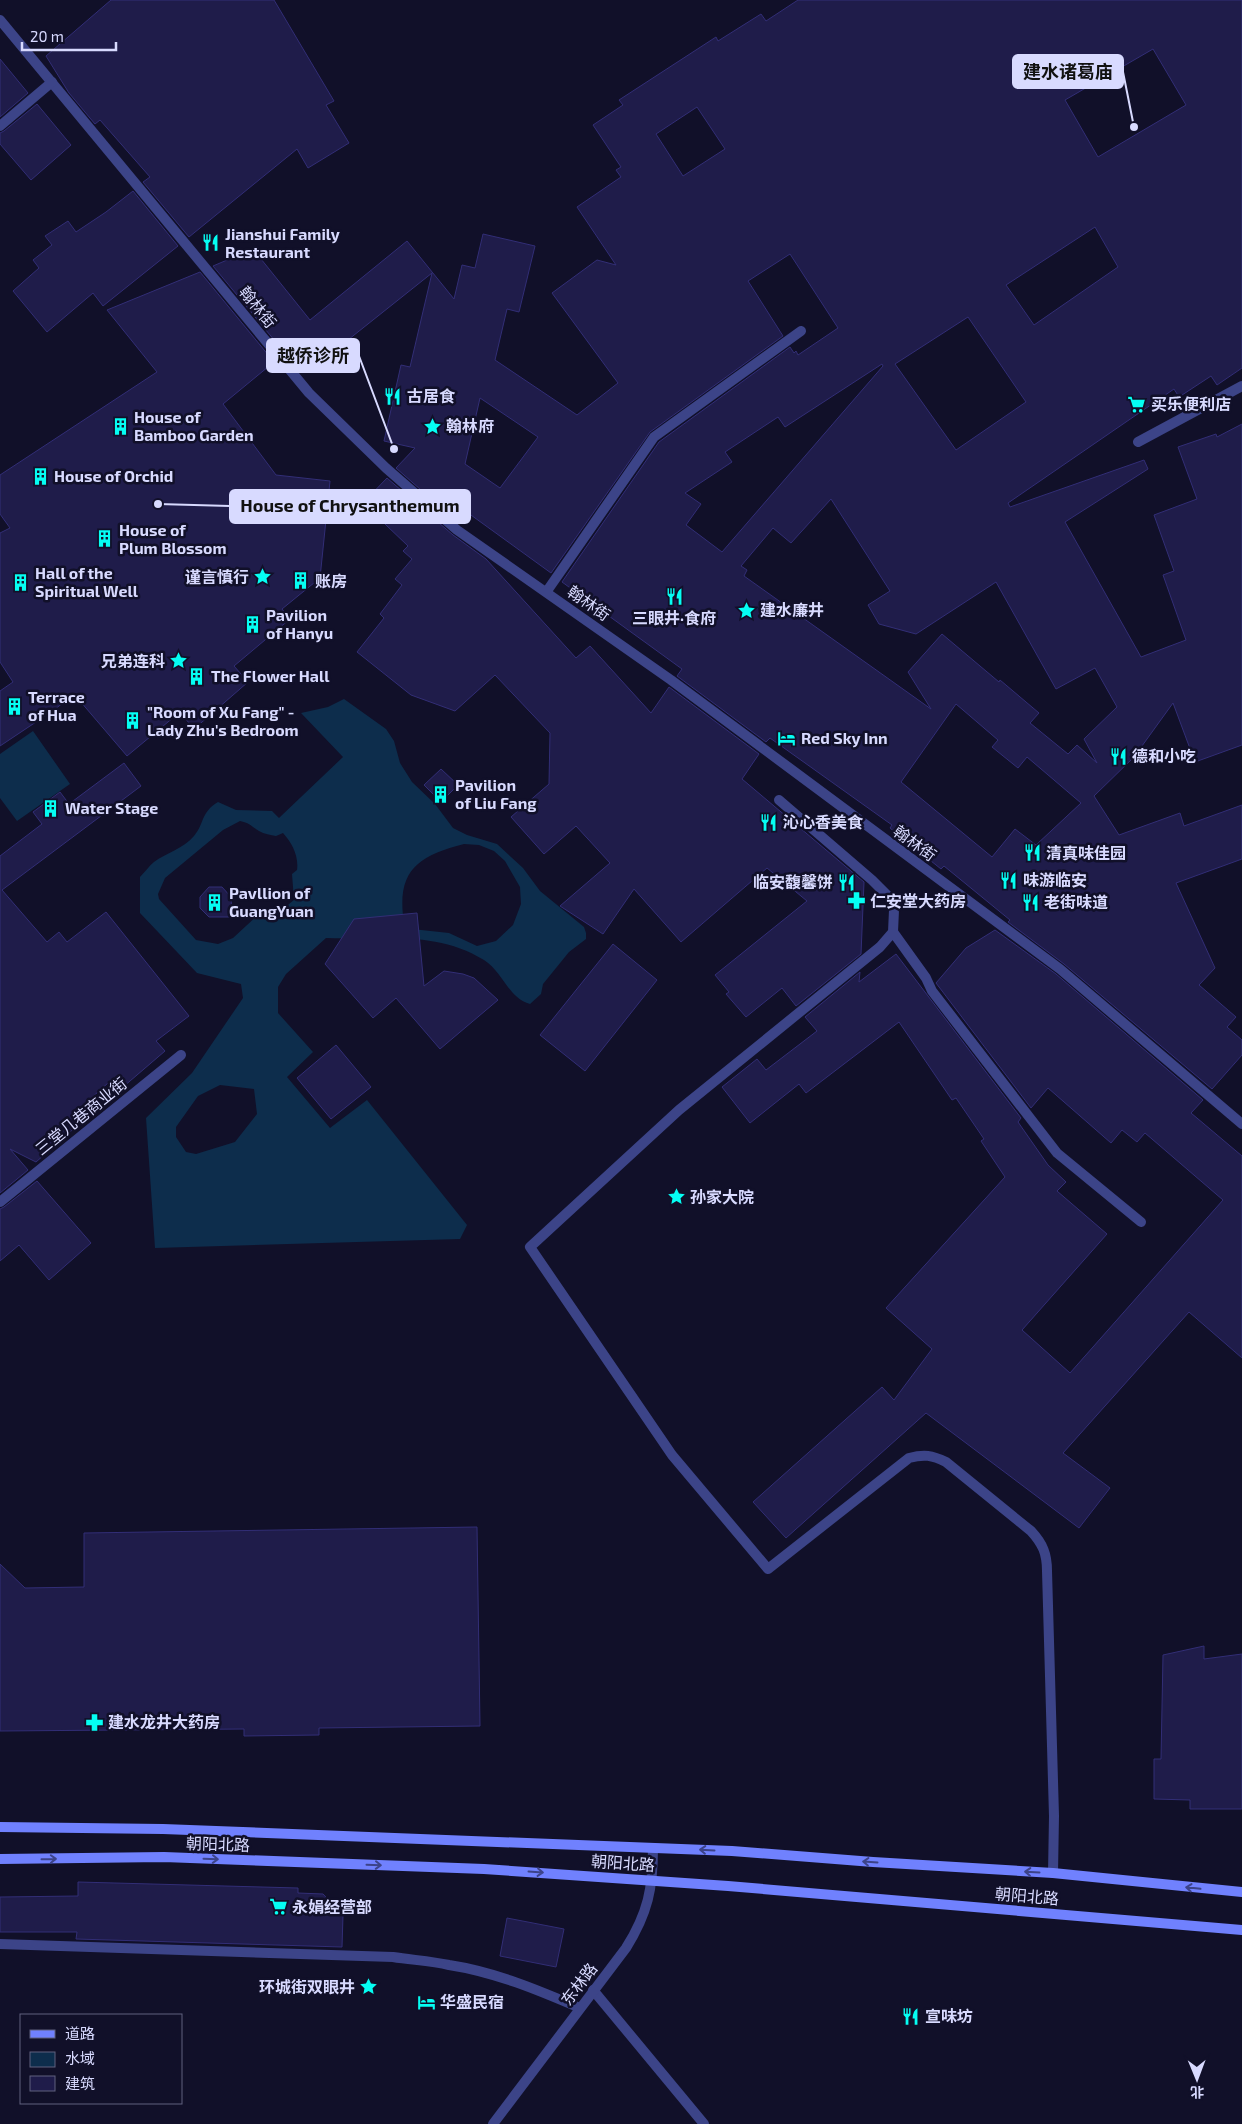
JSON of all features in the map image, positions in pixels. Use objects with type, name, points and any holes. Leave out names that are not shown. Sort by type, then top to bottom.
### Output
[{"type":"main road","name":"朝阳北路","points":[[0,1827],[163,1829],[653,1848],[1053,1873],[1242,1892]]},
{"type":"main road","name":"朝阳北路","points":[[0,1859],[164,1857],[484,1869],[653,1880],[1242,1930]]},
{"type":"street","name":"翰林街","points":[[0,20],[309,393],[381,463],[457,530],[672,680],[1060,969],[1242,1124]]},
{"type":"street","points":[[0,126],[52,82]]},
{"type":"street","points":[[547,591],[654,437],[801,331]]},
{"type":"street","points":[[1138,442],[1242,386]]},
{"type":"street","points":[[779,800],[872,880],[891,899],[894,910],[893,932],[926,978],[932,991],[1057,1153],[1141,1222]]},
{"type":"street","points":[[893,932],[880,947],[679,1110],[530,1247],[672,1454],[768,1569],[909,1458],[923,1454],[946,1462],[1032,1531],[1041,1542],[1047,1556],[1048,1571],[1054,1816],[1053,1873]]},
{"type":"street","name":"三堂几巷商业街","points":[[0,1202],[181,1055]]},
{"type":"street","name":"东林路","points":[[494,2124],[592,1990],[626,1948],[638,1928],[653,1880],[653,1848]]},
{"type":"street","points":[[0,1944],[393,1957],[451,1965],[495,1975],[538,1990],[580,2008]]},
{"type":"street","points":[[592,1990],[704,2124]]},
{"type":"water","points":[[344,699],[386,729],[394,741],[400,763],[412,782],[435,804],[453,828],[467,835],[497,844],[523,868],[540,891],[584,927],[586,939],[569,952],[543,984],[541,994],[530,1004],[516,996],[491,965],[484,960],[447,944],[407,938],[326,938],[286,974],[278,987],[278,1013],[313,1052],[287,1077],[330,1128],[367,1100],[467,1225],[460,1239],[155,1248],[146,1118],[192,1073],[243,998],[241,984],[197,973],[140,913],[140,877],[154,862],[180,848],[190,840],[197,831],[205,814],[218,802],[236,810],[272,811],[279,818],[343,757],[301,713],[328,707]],"holes":[[[240,821],[265,834],[276,836],[283,833],[289,841],[296,855],[297,865],[297,870],[292,874],[294,900],[284,908],[259,914],[233,938],[218,944],[196,940],[159,899],[158,894],[165,878],[223,830]],[[464,844],[479,845],[494,851],[505,861],[520,887],[521,904],[513,925],[496,941],[477,946],[449,933],[412,929],[404,923],[402,905],[403,890],[407,878],[413,868],[422,861]],[[220,1085],[254,1089],[257,1114],[235,1142],[196,1154],[186,1152],[176,1137],[176,1127],[198,1096]]]},
{"type":"water","points":[[33,731],[70,784],[17,821],[0,798],[0,754]]},
{"type":"building","points":[[111,0],[274,0],[334,101],[326,105],[349,143],[308,168],[297,149],[189,237],[143,182],[150,177],[100,120],[95,124],[69,93],[46,56]]},
{"type":"building","points":[[798,0],[1242,0],[1242,368],[1217,385],[1211,376],[1179,397],[1174,389],[1008,503],[1010,507],[1144,460],[1148,469],[1065,522],[1141,657],[1186,640],[1163,575],[1174,571],[1154,515],[1197,499],[1178,447],[1216,434],[1217,437],[1242,424],[1242,745],[1195,762],[1173,703],[1134,757],[1094,796],[1119,835],[1180,813],[1184,826],[1242,805],[1242,859],[1176,883],[1215,968],[1199,985],[1236,1017],[1227,1027],[1242,1040],[1242,1055],[1212,1089],[1064,964],[1008,922],[1010,920],[944,866],[941,869],[890,828],[892,825],[770,738],[766,742],[677,676],[682,669],[562,582],[659,442],[790,347],[798,355],[838,328],[790,254],[748,281],[783,336],[650,432],[551,573],[453,502],[445,511],[396,468],[415,448],[384,441],[401,365],[410,367],[432,273],[324,359],[289,358],[213,266],[253,249],[310,320],[407,241],[454,299],[462,265],[475,268],[483,234],[535,246],[519,312],[507,309],[495,360],[577,415],[618,383],[552,293],[597,260],[616,265],[577,207],[621,177],[616,170],[621,167],[593,125],[623,105],[619,100],[716,37],[718,41],[761,14],[766,21]],"holes":[[[1153,49],[1186,105],[1098,157],[1065,100]],[[697,107],[725,149],[683,176],[656,134]],[[1095,227],[1118,267],[1034,325],[1006,285]],[[968,317],[1026,402],[956,450],[895,364]],[[882,364],[883,366],[722,552],[686,525],[701,504],[685,493],[732,462],[725,452],[778,417],[785,427]],[[480,398],[538,437],[500,488],[465,464]],[[831,499],[890,591],[868,605],[879,624],[916,634],[996,582],[1056,689],[1095,668],[1117,707],[1084,739],[1097,763],[1077,745],[1068,754],[1030,723],[1039,713],[942,634],[908,672],[931,709],[744,576],[747,570],[741,566],[773,528],[791,543]],[[956,704],[998,740],[992,747],[1018,768],[1027,757],[1081,803],[1036,845],[1015,829],[992,857],[901,782]]]},
{"type":"building","points":[[0,59],[28,93],[0,117]]},
{"type":"building","points":[[37,104],[71,145],[31,180],[0,144],[0,133]]},
{"type":"building","points":[[133,191],[178,246],[103,306],[93,293],[47,332],[13,291],[39,268],[33,260],[52,245],[45,236],[68,221],[76,232]]},
{"type":"building","points":[[200,272],[274,362],[223,404],[276,475],[330,481],[320,578],[282,609],[290,619],[234,666],[248,682],[194,729],[180,712],[127,756],[74,694],[54,710],[0,746],[0,691],[13,682],[0,662],[0,533],[10,528],[0,514],[0,475],[157,372],[107,310]]},
{"type":"building","points":[[387,478],[453,535],[486,559],[576,658],[590,646],[651,713],[669,687],[759,754],[742,779],[864,882],[861,954],[796,1006],[782,988],[746,1017],[726,994],[729,992],[715,975],[807,901],[767,868],[681,942],[634,889],[603,934],[560,906],[610,863],[576,826],[544,854],[511,817],[549,784],[550,733],[495,675],[455,711],[411,695],[357,652],[384,618],[380,614],[402,585],[395,579],[412,559],[403,551],[408,546],[363,503]]},
{"type":"building","points":[[124,763],[141,786],[2,890],[47,942],[59,932],[67,942],[106,912],[189,1016],[156,1041],[165,1051],[116,1093],[108,1083],[71,1116],[79,1124],[36,1162],[10,1149],[28,1170],[0,1193],[0,856],[42,824],[33,812],[60,792],[69,804]]},
{"type":"building","name":"Pavilion of Liu Fang","points":[[441,769],[458,785],[441,802],[424,785]]},
{"type":"building","name":"Pavllion of GuangYuan","points":[[209,887],[222,887],[231,897],[232,917],[209,917],[200,908],[200,897]]},
{"type":"building","points":[[417,913],[424,986],[444,971],[463,974],[474,978],[498,1000],[440,1049],[396,998],[373,1018],[325,964],[354,919]]},
{"type":"building","points":[[995,930],[1056,974],[1203,1100],[1191,1113],[1242,1156],[1242,1358],[1189,1312],[1063,1453],[1110,1488],[1079,1528],[926,1413],[786,1538],[753,1502],[882,1387],[894,1400],[932,1349],[886,1308],[1005,1177],[981,1141],[984,1139],[956,1098],[952,1100],[899,1022],[806,1093],[799,1084],[750,1123],[722,1087],[757,1059],[766,1070],[817,1031],[805,1017],[860,972],[859,982],[896,954],[1021,1118],[1018,1122],[1048,1165],[1066,1182],[1057,1191],[1107,1234],[1022,1330],[1070,1373],[1223,1200],[1145,1133],[1137,1142],[1122,1130],[1111,1143],[1048,1088],[1031,1108],[936,983],[966,948]]},
{"type":"building","points":[[613,944],[657,980],[585,1071],[540,1035]]},
{"type":"building","points":[[336,1045],[371,1087],[331,1119],[297,1078]]},
{"type":"building","points":[[37,1181],[91,1243],[49,1280],[19,1245],[0,1261],[0,1209]]},
{"type":"building","points":[[477,1527],[480,1726],[319,1728],[319,1735],[244,1736],[244,1729],[0,1731],[0,1564],[25,1588],[84,1587],[84,1533]]},
{"type":"building","points":[[1204,1646],[1204,1659],[1242,1654],[1242,1809],[1190,1809],[1190,1800],[1154,1799],[1154,1759],[1161,1759],[1163,1655]]},
{"type":"building","points":[[78,1882],[298,1888],[298,1893],[323,1894],[343,1915],[342,1947],[76,1939],[77,1932],[0,1932],[0,1897],[78,1896]]},
{"type":"building","points":[[507,1918],[564,1929],[556,1967],[500,1956]]},
{"type":"place","name":"建水诸葛庙","points":[[1134,127]]},
{"type":"place","name":"Jianshui Family Restaurant","points":[[211,243]]},
{"type":"place","name":"古居食","points":[[393,396]]},
{"type":"place","name":"买乐便利店","points":[[1137,404]]},
{"type":"place","name":"House of Bamboo Garden","points":[[120,426]]},
{"type":"place","name":"翰林府","points":[[432,426]]},
{"type":"place","name":"越侨诊所","points":[[394,449]]},
{"type":"place","name":"House of Orchid","points":[[40,476]]},
{"type":"place","name":"House of Chrysanthemum","points":[[158,504]]},
{"type":"place","name":"House of Plum Blossom","points":[[105,539]]},
{"type":"place","name":"谨言慎行","points":[[263,577]]},
{"type":"place","name":"账房","points":[[301,581]]},
{"type":"place","name":"Hall of the Spiritual Well","points":[[21,582]]},
{"type":"place","name":"三眼井·食府","points":[[674,596]]},
{"type":"place","name":"建水廉井","points":[[746,610]]},
{"type":"place","name":"Pavilion of Hanyu","points":[[252,624]]},
{"type":"place","name":"兄弟连科","points":[[179,661]]},
{"type":"place","name":"The Flower Hall","points":[[197,676]]},
{"type":"place","name":"Terrace of Hua","points":[[14,706]]},
{"type":"place","name":"\"Room of Xu Fang\" - Lady Zhu's Bedroom","points":[[133,721]]},
{"type":"place","name":"Red Sky Inn","points":[[787,738]]},
{"type":"place","name":"德和小吃","points":[[1118,756]]},
{"type":"place","name":"Pavilion of Liu Fang","points":[[441,794]]},
{"type":"place","name":"Water Stage","points":[[51,808]]},
{"type":"place","name":"沁心香美食","points":[[769,822]]},
{"type":"place","name":"清真味佳园","points":[[1032,853]]},
{"type":"place","name":"味游临安","points":[[1009,880]]},
{"type":"place","name":"临安馥馨饼","points":[[847,882]]},
{"type":"place","name":"仁安堂大药房","points":[[856,901]]},
{"type":"place","name":"Pavllion of GuangYuan","points":[[215,902]]},
{"type":"place","name":"老街味道","points":[[1030,902]]},
{"type":"place","name":"孙家大院","points":[[676,1197]]},
{"type":"place","name":"建水龙井大药房","points":[[94,1722]]},
{"type":"place","name":"永娟经营部","points":[[278,1907]]},
{"type":"place","name":"环城街双眼井","points":[[369,1987]]},
{"type":"place","name":"华盛民宿","points":[[426,2002]]},
{"type":"place","name":"宣味坊","points":[[911,2016]]}]
